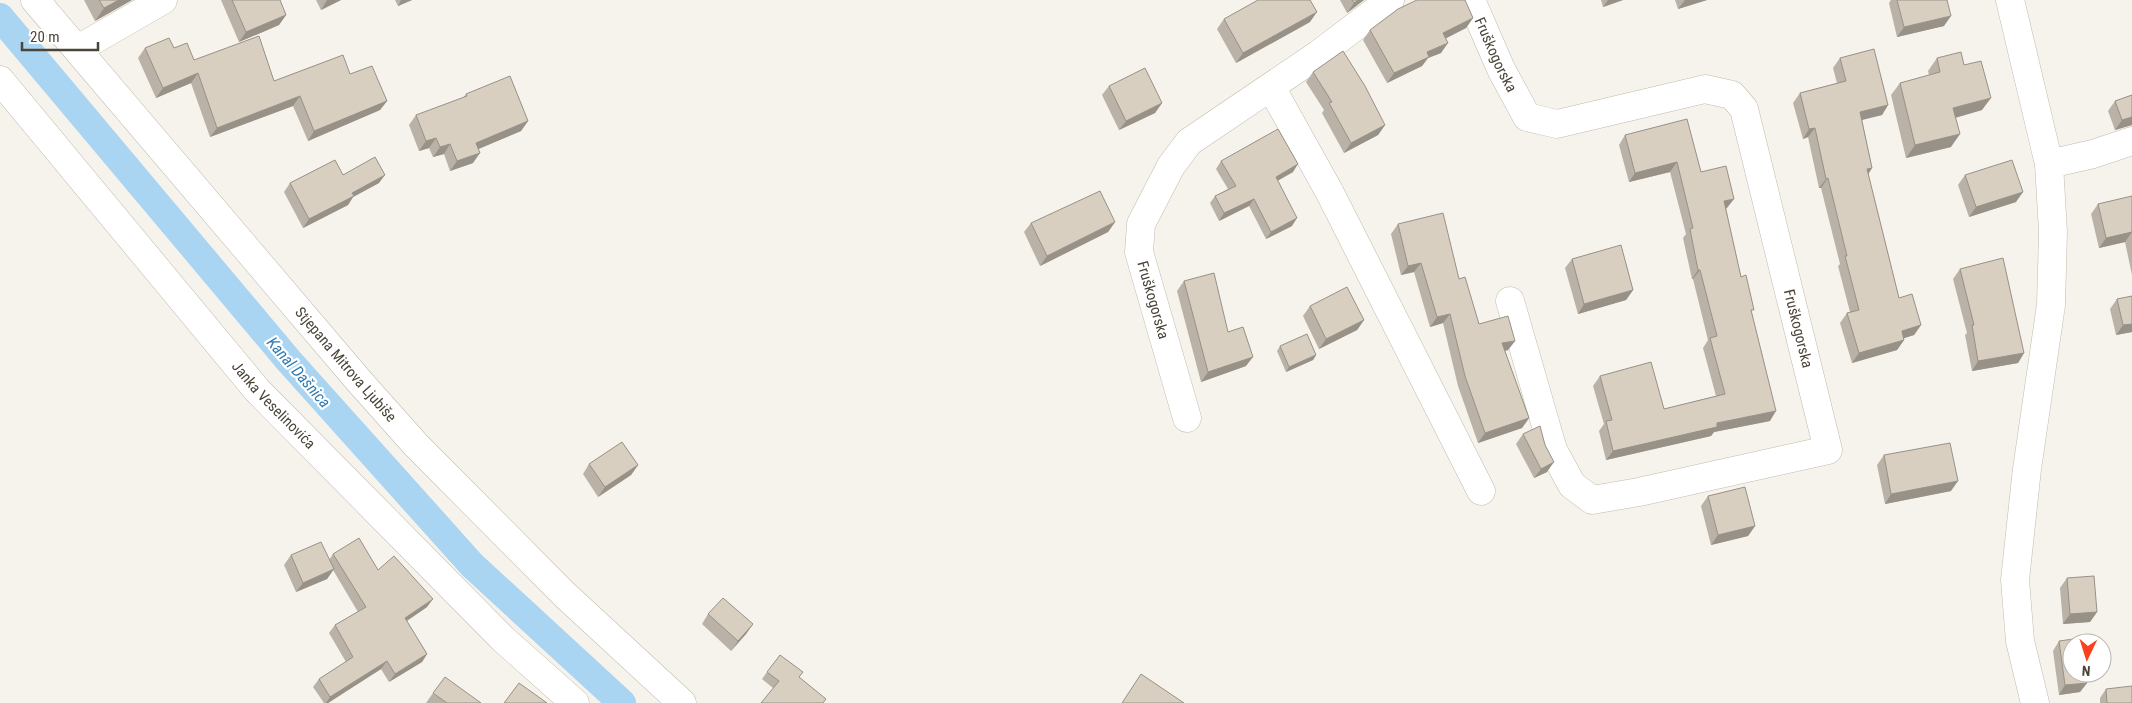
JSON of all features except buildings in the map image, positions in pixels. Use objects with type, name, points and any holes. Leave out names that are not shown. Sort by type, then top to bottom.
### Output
[{"type":"street","name":"Stjepana Mitrova Ljubiše","points":[[35,0],[359,381],[416,445],[565,596],[682,703]]},
{"type":"street","points":[[78,49],[164,0]]},
{"type":"street","name":"Fruškogorska","points":[[1187,418],[1139,252],[1141,224],[1170,166],[1189,142],[1271,87],[1390,0]]},
{"type":"street","name":"Fruškogorska","points":[[1471,0],[1501,69],[1527,117],[1557,124],[1705,89],[1732,95],[1744,109],[1828,450],[1639,492],[1592,500],[1572,485],[1554,450],[1510,301]]},
{"type":"street","points":[[2010,0],[2049,164],[2054,232],[2051,305],[2026,469],[2016,580],[2020,641],[2036,703]]},
{"type":"street","name":"Janka Veselinovića","points":[[0,80],[257,390],[503,640],[575,703]]},
{"type":"street","points":[[1271,87],[1330,193],[1481,490]]},
{"type":"street","points":[[2049,164],[2093,154],[2132,141]]},
{"type":"waterway","name":"Kanal Dašnica","points":[[0,17],[289,361],[472,565],[622,703]]}]
